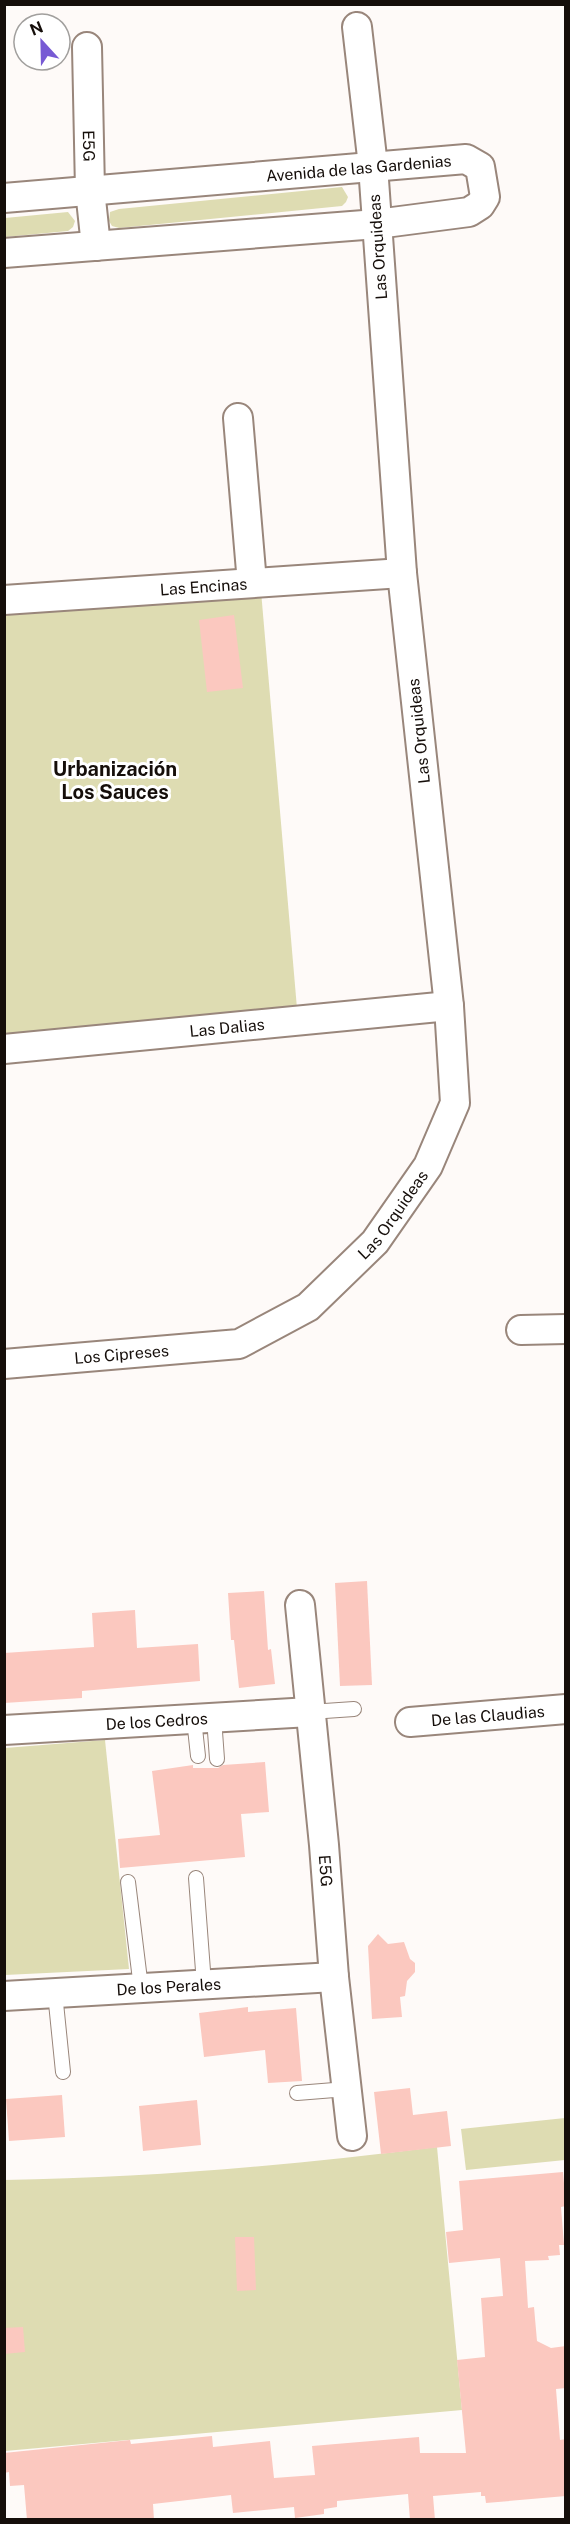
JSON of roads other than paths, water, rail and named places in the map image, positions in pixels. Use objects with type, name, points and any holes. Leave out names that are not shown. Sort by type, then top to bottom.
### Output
[{"type":"street","name":"Las Orquideas","points":[[239,1344],[308,1307],[375,1242],[428,1166],[455,1103],[449,1006],[402,573],[373,166],[357,27]]},
{"type":"street","name":"E5G","points":[[87,47],[90,190],[96,246]]},
{"type":"street","name":"Avenida de las Gardenias","points":[[4,198],[466,159],[480,167],[485,198],[480,205],[469,212],[377,224],[4,253]]},
{"type":"street","points":[[238,418],[252,583]]},
{"type":"street","name":"Las Encinas","points":[[4,600],[402,573]]},
{"type":"street","name":"Las Dalias","points":[[4,1049],[449,1006]]},
{"type":"street","points":[[521,1330],[566,1329]]},
{"type":"street","name":"Los Cipreses","points":[[4,1364],[239,1344]]},
{"type":"street","name":"E5G","points":[[300,1605],[324,1845],[334,1977],[352,2136]]},
{"type":"street","name":"De las Claudias","points":[[410,1722],[566,1709]]},
{"type":"street","name":"De los Cedros","points":[[4,1730],[310,1712]]},
{"type":"street","name":"De los Perales","points":[[4,1996],[334,1977]]},
{"type":"lane","points":[[310,1712],[354,1709]]},
{"type":"lane","points":[[198,1756],[204,1719]]},
{"type":"lane","points":[[204,1719],[217,1759]]},
{"type":"lane","points":[[196,1878],[204,1984]]},
{"type":"lane","points":[[128,1882],[141,1988]]},
{"type":"lane","points":[[55,1993],[63,2072]]},
{"type":"lane","points":[[297,2093],[346,2089]]},
{"type":"district","name":"Urbanización Los Sauces","points":[[115,780]]}]
